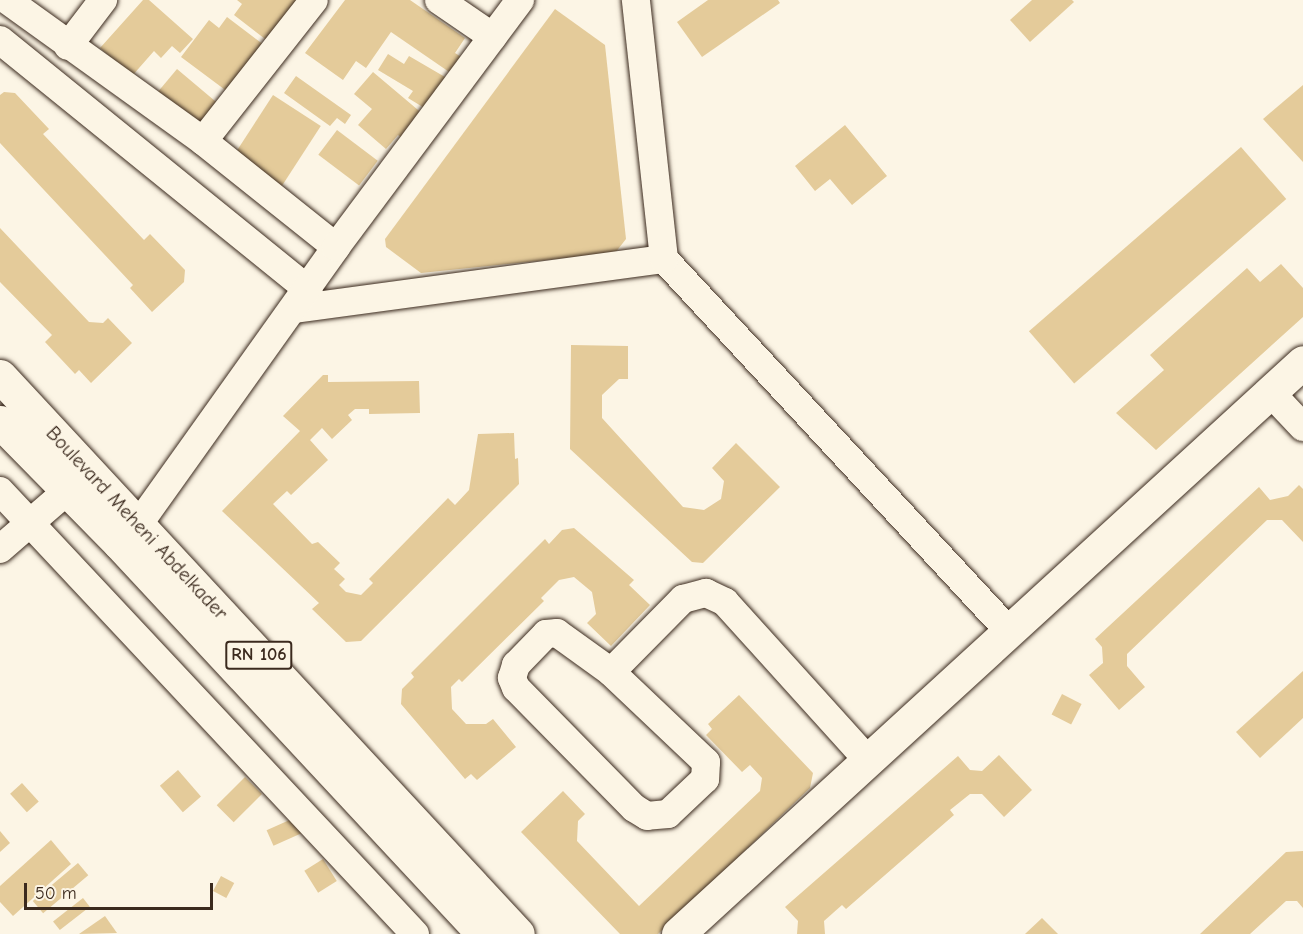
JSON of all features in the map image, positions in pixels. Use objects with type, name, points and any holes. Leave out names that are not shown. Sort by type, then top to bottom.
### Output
[{"type":"main road","points":[[682,932],[1303,362]]},
{"type":"main road","name":"Boulevard Meheni Abdelkader","points":[[0,376],[128,534],[483,934]]},
{"type":"main road","points":[[0,422],[67,491],[128,534]]},
{"type":"main road","name":"Boulevard Meheni Abdelkader","points":[[128,534],[518,934]]},
{"type":"street","points":[[7,0],[203,141],[336,247]]},
{"type":"street","points":[[68,46],[103,0]]},
{"type":"street","points":[[203,141],[314,0]]},
{"type":"street","points":[[440,0],[493,37]]},
{"type":"street","points":[[128,534],[301,300],[336,247],[520,0]]},
{"type":"street","points":[[636,0],[664,259],[1009,631]]},
{"type":"street","points":[[0,40],[301,300],[664,259]]},
{"type":"street","points":[[1270,392],[1303,427]]},
{"type":"street","points":[[0,491],[416,934]]},
{"type":"street","points":[[0,549],[67,491]]},
{"type":"street","points":[[611,672],[683,599],[706,593],[725,602],[868,760]]},
{"type":"street","points":[[557,633],[611,672],[705,762],[705,779],[668,814],[659,818],[634,808],[516,688],[512,678],[516,665],[546,634],[557,633]]},
{"type":"building","points":[[143,0],[149,0],[193,39],[180,53],[172,46],[161,58],[154,51],[132,76],[100,48]]},
{"type":"building","points":[[237,0],[307,0],[273,45],[234,15],[242,4]]},
{"type":"building","points":[[345,0],[410,0],[465,38],[455,53],[466,60],[455,76],[391,32],[366,68],[356,61],[343,80],[305,53]]},
{"type":"building","points":[[708,0],[778,0],[780,3],[702,57],[677,22]]},
{"type":"building","points":[[1032,0],[1072,0],[1074,2],[1030,42],[1010,20]]},
{"type":"building","points":[[555,9],[605,45],[626,239],[615,253],[421,273],[386,247],[385,239]]},
{"type":"building","points":[[227,17],[268,48],[232,95],[181,57],[209,20],[219,28]]},
{"type":"building","points":[[388,54],[404,64],[409,56],[445,77],[426,109],[408,98],[413,91],[378,70]]},
{"type":"building","points":[[177,69],[226,110],[201,140],[152,99]]},
{"type":"building","points":[[373,72],[424,115],[403,139],[398,135],[386,149],[358,125],[372,109],[354,94]]},
{"type":"building","points":[[296,76],[351,115],[345,124],[337,118],[330,126],[284,93]]},
{"type":"building","points":[[1303,85],[1303,162],[1263,119]]},
{"type":"building","points":[[4,92],[15,93],[49,129],[43,134],[144,240],[150,234],[185,270],[184,282],[152,312],[130,288],[133,285],[0,143],[0,95]]},
{"type":"building","points":[[273,95],[321,126],[281,187],[233,156]]},
{"type":"building","points":[[845,125],[887,176],[852,205],[830,179],[815,191],[795,166]]},
{"type":"building","points":[[337,130],[378,161],[359,185],[318,155]]},
{"type":"building","points":[[1241,147],[1286,199],[1074,383],[1029,331]]},
{"type":"building","points":[[0,228],[89,322],[103,323],[108,318],[132,343],[91,383],[79,370],[75,374],[45,342],[52,335],[0,282]]},
{"type":"building","points":[[1281,264],[1303,288],[1303,317],[1156,450],[1116,413],[1164,370],[1150,355],[1247,268],[1260,282]]},
{"type":"building","points":[[571,345],[628,346],[628,379],[619,379],[602,395],[602,418],[683,507],[704,510],[721,499],[724,481],[712,468],[736,443],[780,487],[703,563],[692,562],[570,449]]},
{"type":"building","points":[[323,375],[328,375],[328,382],[419,381],[420,413],[369,414],[369,409],[355,409],[348,415],[352,420],[332,439],[322,428],[310,440],[328,460],[291,495],[287,491],[273,504],[312,544],[318,542],[340,563],[334,569],[345,579],[339,585],[346,592],[361,595],[373,583],[369,579],[448,498],[455,505],[469,490],[478,434],[514,433],[515,459],[518,458],[519,484],[361,641],[346,642],[312,609],[319,603],[222,511],[300,431],[283,416]]},
{"type":"building","points":[[1299,485],[1303,489],[1303,542],[1282,520],[1267,520],[1127,654],[1127,666],[1145,687],[1119,710],[1089,675],[1103,663],[1102,647],[1095,639],[1259,487],[1270,500],[1288,496]]},
{"type":"building","points":[[574,528],[634,580],[629,585],[650,605],[611,646],[587,623],[596,614],[592,592],[574,577],[559,580],[541,598],[544,601],[462,682],[459,679],[451,687],[452,709],[466,724],[486,724],[493,719],[516,747],[477,780],[471,774],[465,779],[401,704],[402,689],[414,677],[411,673],[545,539],[549,544],[562,530]]},
{"type":"building","points":[[1303,671],[1303,718],[1260,758],[1236,732]]},
{"type":"building","points":[[1062,694],[1082,704],[1071,724],[1052,714]]},
{"type":"building","points":[[739,695],[813,773],[810,788],[658,934],[620,934],[521,832],[563,791],[585,814],[578,821],[577,841],[639,906],[760,791],[762,778],[750,765],[742,772],[706,735],[712,729],[708,724]]},
{"type":"building","points":[[999,755],[1032,790],[1004,817],[982,794],[970,794],[950,810],[954,815],[846,909],[842,905],[824,921],[825,934],[797,934],[798,921],[785,907],[958,756],[970,770],[982,771]]},
{"type":"building","points":[[178,770],[201,796],[183,812],[160,786]]},
{"type":"building","points":[[245,777],[262,794],[234,822],[217,805]]},
{"type":"building","points":[[22,783],[39,802],[27,812],[10,794]]},
{"type":"building","points":[[294,818],[301,834],[274,846],[267,830]]},
{"type":"building","points":[[0,831],[10,843],[0,852]]},
{"type":"building","points":[[51,840],[71,864],[13,916],[0,902],[0,886]]},
{"type":"building","points":[[1303,851],[1303,908],[1297,901],[1286,901],[1250,934],[1200,934],[1286,852]]},
{"type":"building","points":[[323,859],[337,881],[318,893],[304,871]]},
{"type":"building","points":[[78,863],[88,875],[43,913],[33,901]]},
{"type":"building","points":[[221,876],[234,883],[226,898],[213,891]]},
{"type":"building","points":[[83,898],[90,907],[60,930],[53,921]]},
{"type":"building","points":[[105,916],[117,933],[79,934]]},
{"type":"building","points":[[1042,918],[1058,934],[1025,934]]}]
